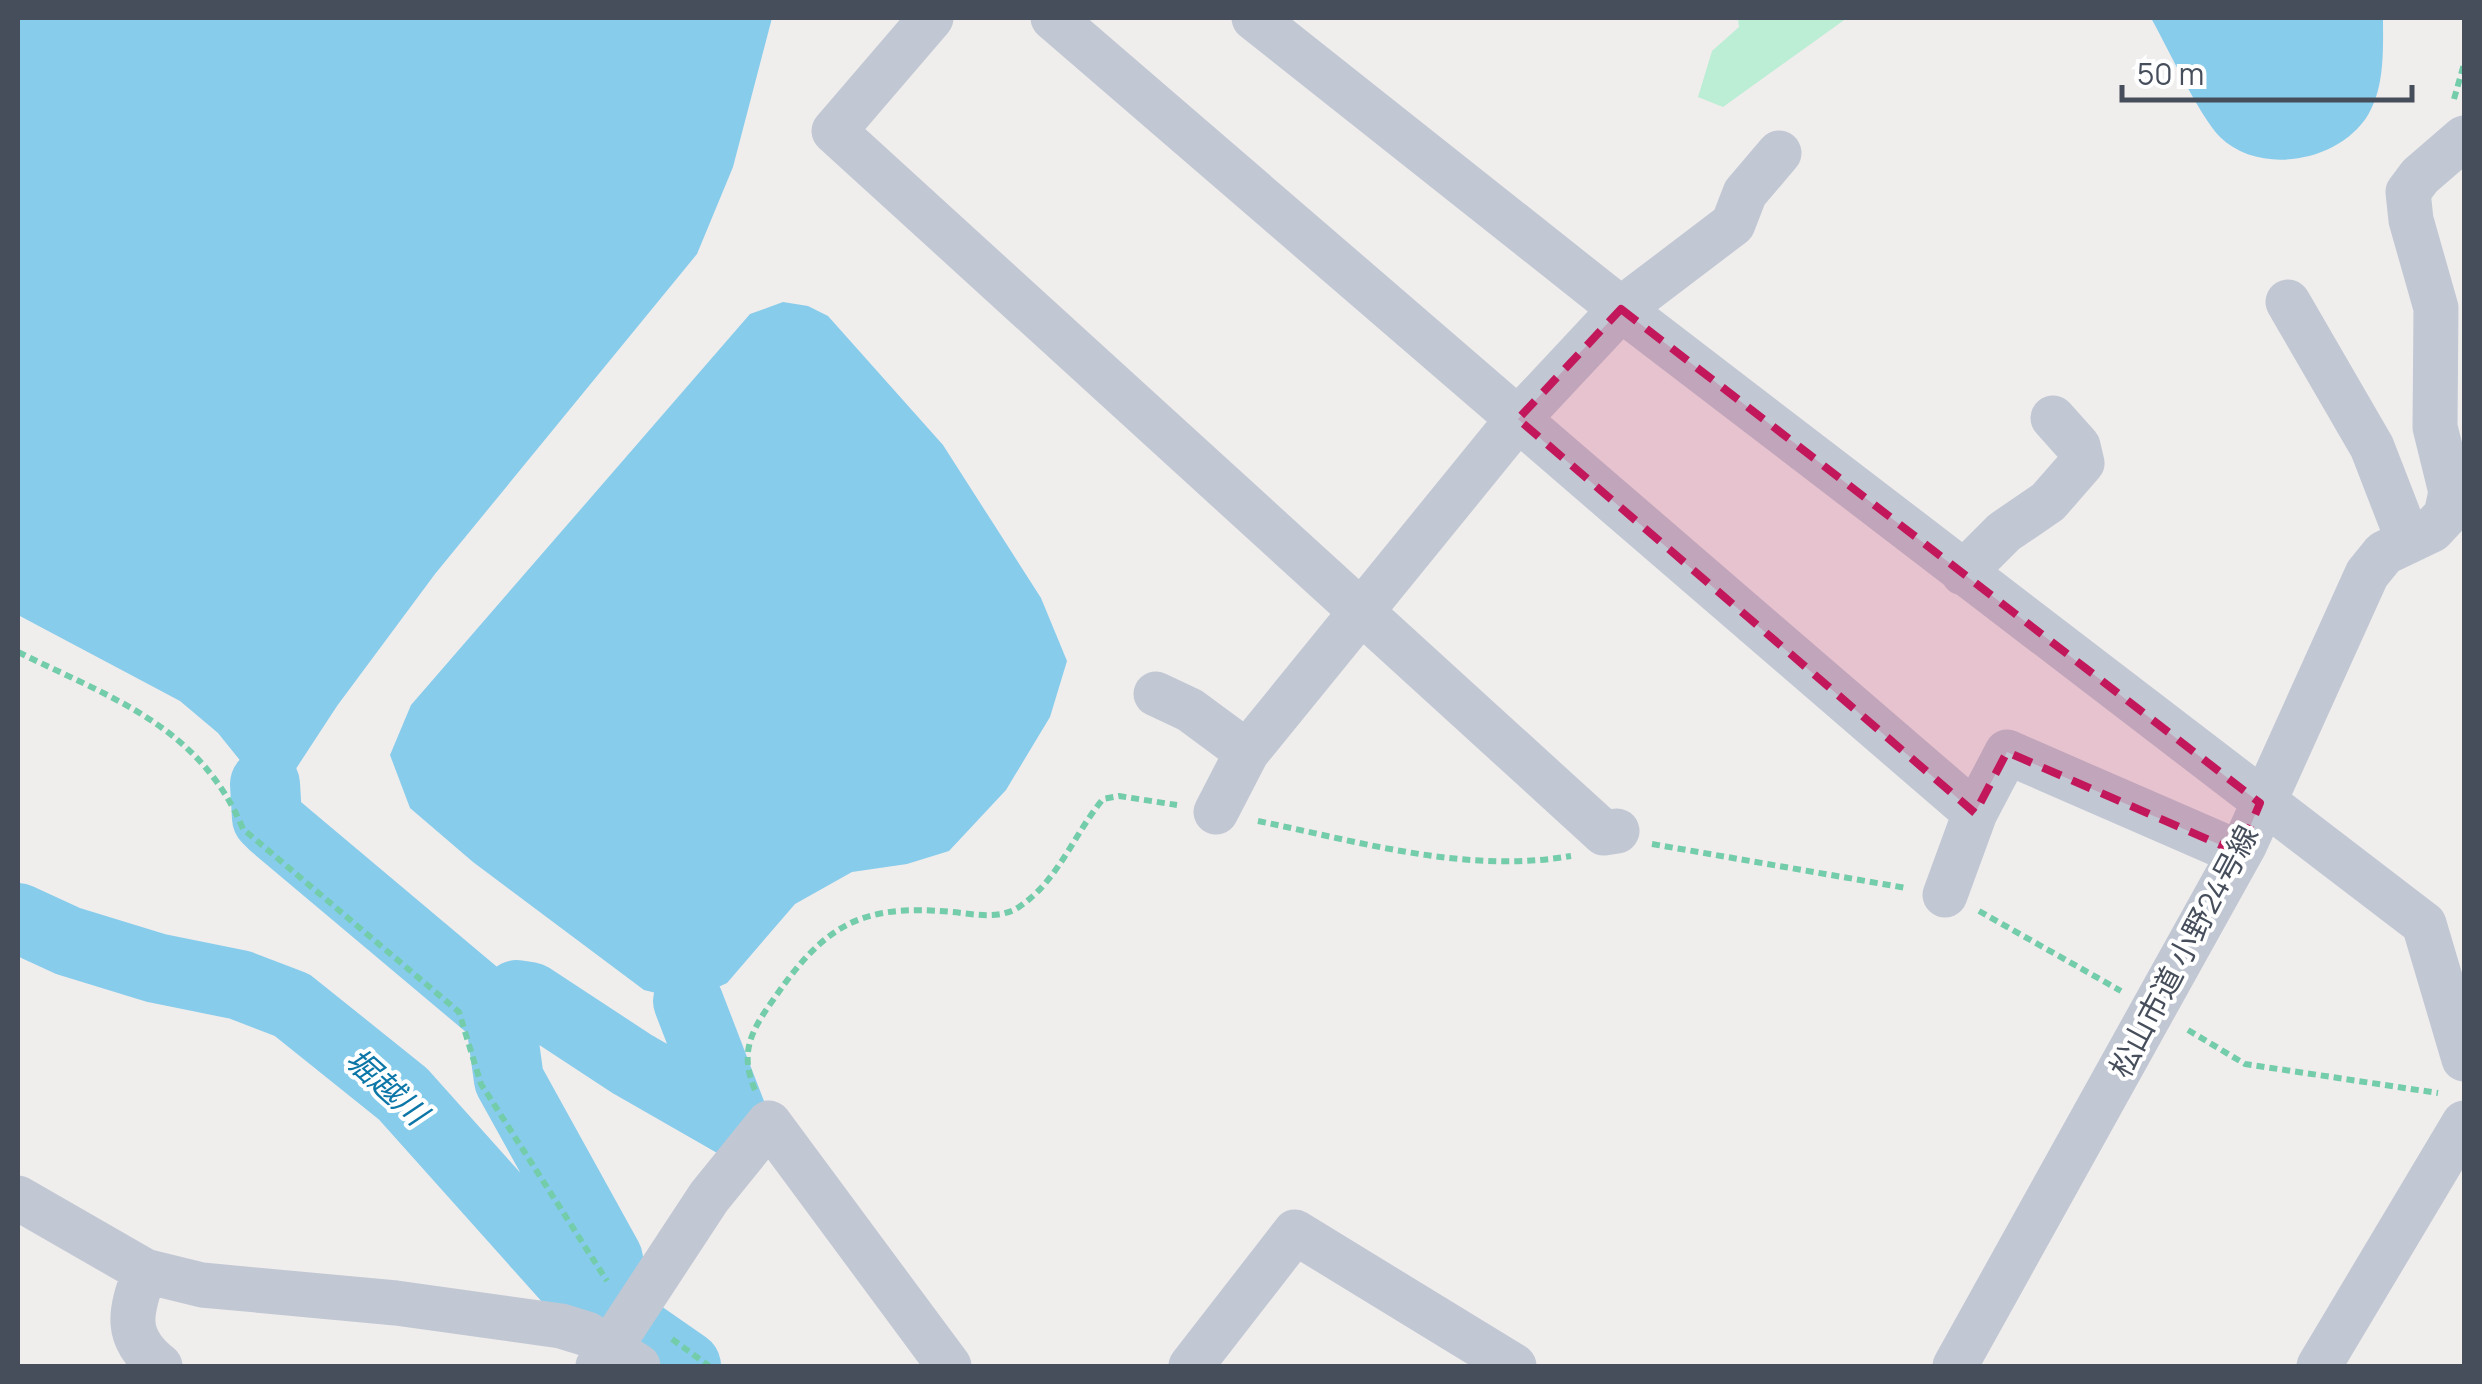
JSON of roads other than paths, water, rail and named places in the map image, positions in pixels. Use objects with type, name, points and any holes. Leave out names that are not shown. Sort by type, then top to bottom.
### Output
[{"type":"street","points":[[931,18],[834,131],[1615,842]]},
{"type":"street","points":[[1053,18],[1975,814]]},
{"type":"street","points":[[1254,18],[1621,309],[2424,924],[2460,1090],[2319,1366]]},
{"type":"street","name":"松山市道 小野24号線","points":[[1955,1366],[2239,853],[2367,574],[2384,553],[2432,530],[2446,515],[2451,492],[2435,428],[2436,308],[2411,220],[2408,192],[2420,176],[2464,138]]},
{"type":"street","points":[[1216,812],[1247,752],[1518,419],[1621,309],[1733,224],[1745,193],[1778,154]]},
{"type":"street","points":[[2288,302],[2372,447],[2408,540]]},
{"type":"street","points":[[1963,573],[2004,532],[2048,502],[2082,462],[2078,446],[2053,418]]},
{"type":"street","points":[[1156,694],[1190,710],[1247,752]]},
{"type":"street","points":[[1946,895],[1975,814],[2007,752],[2239,853]]},
{"type":"street","points":[[18,1198],[144,1271],[202,1285],[396,1303],[561,1326],[622,1341],[708,1198],[769,1123],[949,1366]]},
{"type":"street","points":[[1191,1366],[1294,1232],[1514,1366]]},
{"type":"street","points":[[144,1271],[130,1322],[134,1340],[160,1366]]},
{"type":"water","points":[[18,18],[772,18],[733,167],[697,254],[435,574],[337,706],[286,784],[259,784],[218,733],[180,701],[18,615]]},
{"type":"water","points":[[2151,18],[2383,18],[2382,68],[2374,104],[2355,131],[2319,153],[2277,160],[2256,157],[2220,137],[2202,113]]},
{"type":"water","points":[[783,302],[808,306],[828,316],[943,445],[1041,598],[1067,661],[1050,717],[1006,790],[949,851],[907,864],[852,872],[795,904],[727,983],[688,1001],[644,990],[473,862],[410,808],[390,755],[411,705],[750,314]]},
{"type":"waterway","points":[[265,784],[267,818],[274,825],[500,1015],[509,1080],[608,1259]]},
{"type":"waterway","name":"堀越川","points":[[18,918],[68,941],[156,968],[240,985],[292,1005],[403,1094],[581,1293],[686,1366]]},
{"type":"waterway","points":[[500,1015],[517,995],[530,997],[632,1064],[735,1123],[688,1001]]}]
